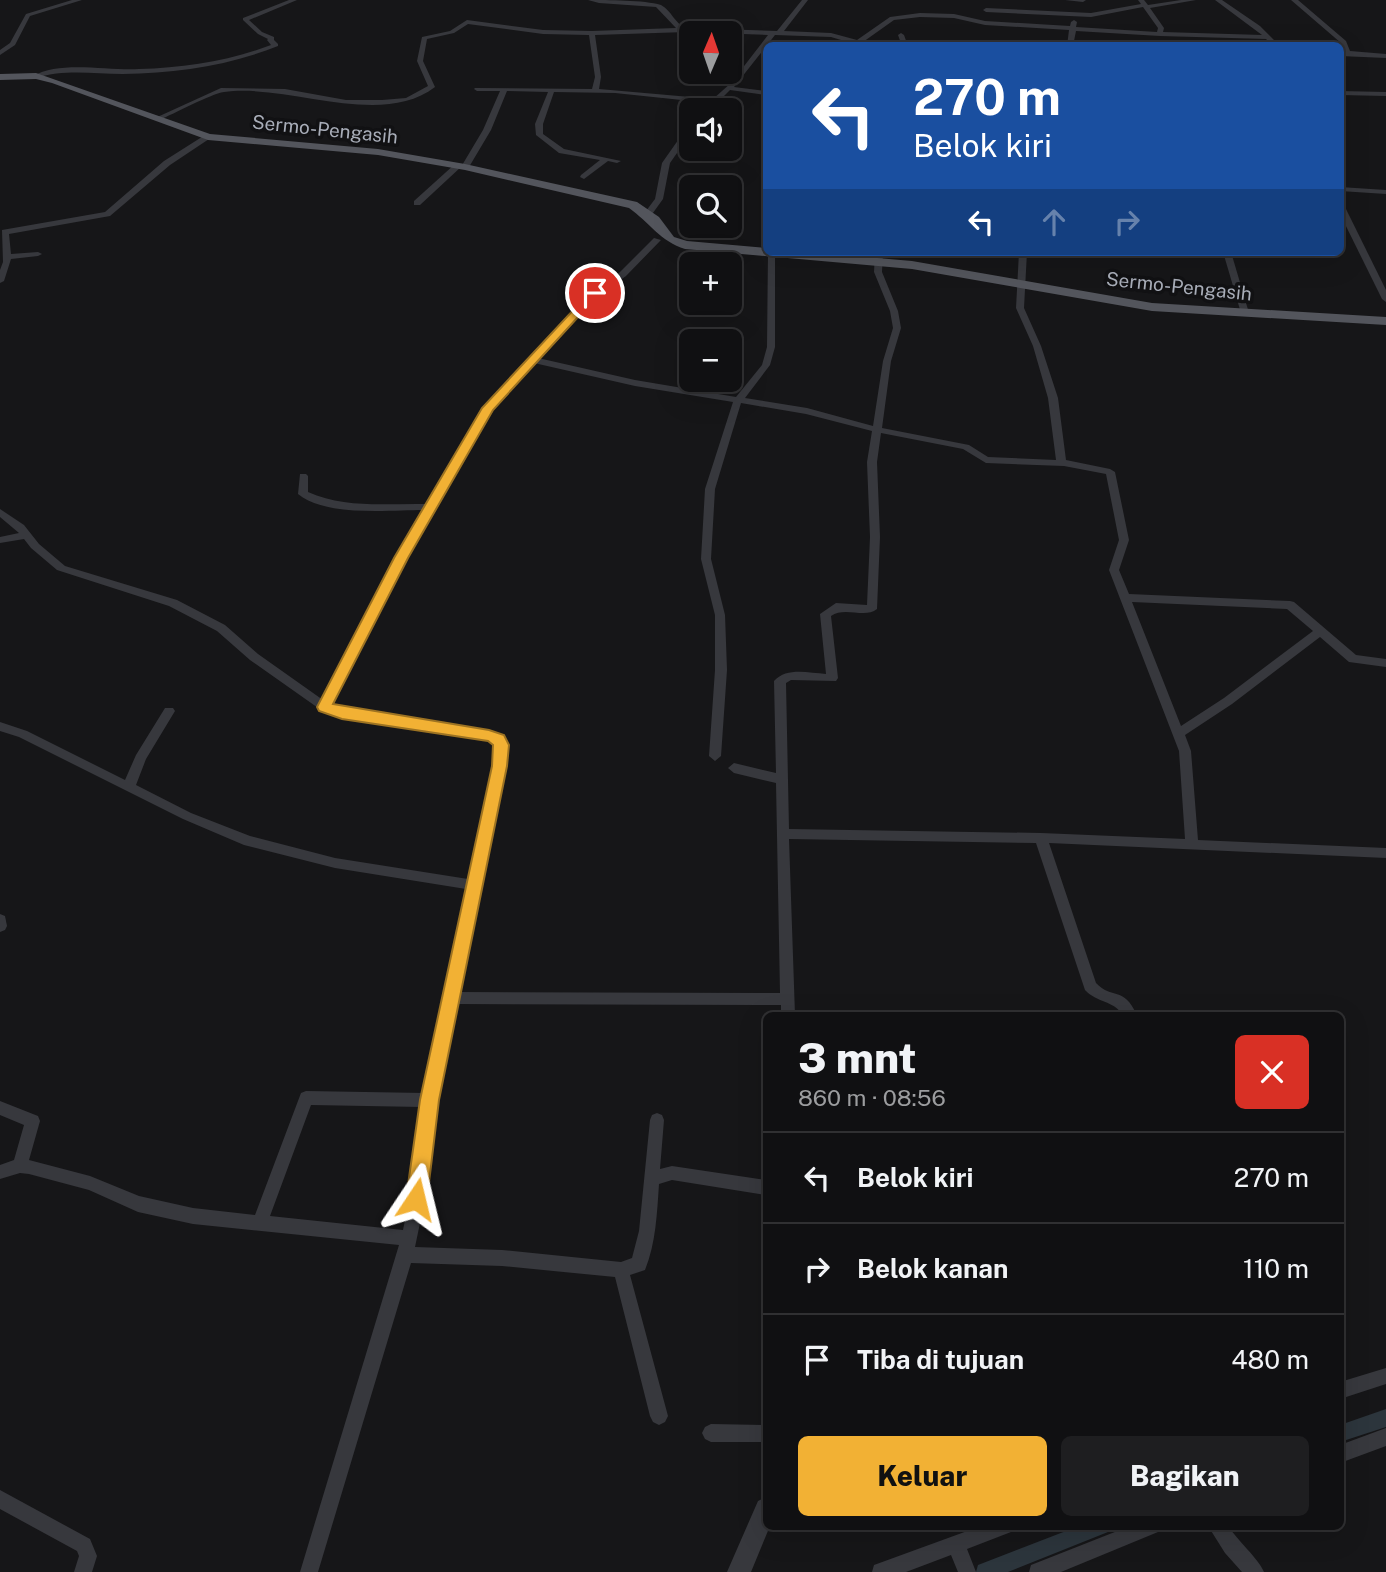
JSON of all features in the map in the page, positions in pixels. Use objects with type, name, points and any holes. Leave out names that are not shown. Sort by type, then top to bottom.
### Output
[{"type":"main road","name":"Sermo-Pengasih","points":[[0,77],[36,76],[208,136],[340,146],[462,167],[612,199],[634,205],[677,243],[763,252]]},
{"type":"main road","points":[[648,215],[657,240]]},
{"type":"main road","name":"Sermo-Pengasih","points":[[657,240],[676,249],[763,252]]},
{"type":"main road","name":"Sermo-Pengasih","points":[[857,256],[879,257],[1134,304],[1386,321]]},
{"type":"street","points":[[0,53],[13,44],[28,15],[79,0]]},
{"type":"street","points":[[36,76],[67,70],[122,72],[195,67],[264,50],[276,45],[270,40],[272,38],[260,33],[245,19],[294,0]]},
{"type":"street","points":[[591,0],[650,3],[661,7],[679,29]]},
{"type":"street","points":[[768,42],[805,0]]},
{"type":"street","points":[[1068,0],[1083,0]]},
{"type":"street","points":[[986,10],[1100,14],[1145,4],[1193,0]]},
{"type":"street","points":[[1218,0],[1273,42]]},
{"type":"street","points":[[1294,0],[1344,42]]},
{"type":"street","points":[[1145,4],[1161,28],[1154,42]]},
{"type":"street","points":[[742,32],[822,34],[859,42],[886,21],[903,16],[945,15],[985,23],[1156,34],[1269,37]]},
{"type":"street","points":[[1071,42],[1075,15]]},
{"type":"street","points":[[158,119],[221,90],[290,91],[346,102],[392,102],[415,98],[432,87],[420,61],[424,37],[452,32],[467,22],[543,32],[679,30]]},
{"type":"street","points":[[592,33],[598,78],[595,91]]},
{"type":"street","points":[[901,35],[904,42]]},
{"type":"street","points":[[716,98],[763,48]]},
{"type":"street","points":[[1344,54],[1386,56]]},
{"type":"street","points":[[728,88],[763,93]]},
{"type":"street","points":[[477,89],[552,89],[679,98]]},
{"type":"street","points":[[418,204],[462,167],[487,130],[504,89]]},
{"type":"street","points":[[552,89],[539,124],[540,135],[562,150],[617,161]]},
{"type":"street","points":[[1344,93],[1386,94]]},
{"type":"street","points":[[0,281],[5,272],[7,257],[3,232],[107,214],[167,163],[208,136]]},
{"type":"street","points":[[648,215],[659,199],[666,163],[679,145]]},
{"type":"street","points":[[584,177],[605,160]]},
{"type":"street","points":[[1344,189],[1386,192]]},
{"type":"street","points":[[1344,213],[1386,299]]},
{"type":"street","points":[[325,707],[401,558],[488,408],[584,303],[623,274],[657,240]]},
{"type":"street","points":[[7,257],[38,254]]},
{"type":"street","points":[[715,756],[722,670],[720,615],[706,559],[710,489],[737,402],[766,365],[771,347],[767,256]]},
{"type":"street","points":[[1023,256],[1020,308],[1043,361],[1059,430],[1062,463]]},
{"type":"street","points":[[1228,256],[1245,313]]},
{"type":"street","points":[[788,1012],[779,681],[789,676],[832,678],[825,614],[832,608],[872,609],[874,537],[871,489],[887,361],[897,328],[894,311],[878,271],[879,257]]},
{"type":"street","points":[[533,360],[737,402],[807,411],[878,430],[966,447],[986,460],[1062,463],[1110,472],[1124,533],[1114,570],[1185,751],[1192,843]]},
{"type":"street","points":[[303,476],[303,494],[313,500],[359,505],[432,507]]},
{"type":"street","points":[[0,512],[61,568],[173,603],[221,628],[254,657],[325,707],[342,714],[459,729],[498,739],[501,745],[499,766],[449,998],[430,1100],[421,1180],[405,1255],[309,1572]]},
{"type":"street","points":[[0,540],[26,535]]},
{"type":"street","points":[[1125,598],[1290,604],[1353,659],[1386,663]]},
{"type":"street","points":[[1177,734],[1228,701],[1320,631]]},
{"type":"street","points":[[129,786],[140,758],[169,711]]},
{"type":"street","points":[[0,726],[248,841],[335,863],[472,885]]},
{"type":"street","points":[[734,768],[781,779]]},
{"type":"street","points":[[783,834],[1041,838],[1386,853]]},
{"type":"street","points":[[1041,838],[1090,986],[1101,995],[1120,999],[1128,1012]]},
{"type":"street","points":[[0,920],[0,926]]},
{"type":"street","points":[[449,998],[788,999]]},
{"type":"street","points":[[258,1224],[306,1098],[430,1100]]},
{"type":"street","points":[[0,1108],[33,1121],[20,1166]]},
{"type":"street","points":[[405,1255],[502,1258],[621,1270],[639,1264],[647,1231],[657,1120]]},
{"type":"street","points":[[0,1172],[20,1166],[90,1183],[138,1204],[193,1216],[407,1238]]},
{"type":"street","points":[[652,1179],[672,1173],[763,1188]]},
{"type":"street","points":[[621,1270],[659,1416]]},
{"type":"street","points":[[1344,1390],[1386,1376]]},
{"type":"street","points":[[711,1433],[763,1434]]},
{"type":"street","points":[[1344,1453],[1386,1437]]},
{"type":"street","points":[[0,1499],[84,1545],[88,1556],[83,1572]]},
{"type":"street","points":[[739,1572],[763,1516]]},
{"type":"street","points":[[881,1572],[994,1530]]},
{"type":"street","points":[[1038,1572],[1142,1530]]},
{"type":"street","points":[[1220,1530],[1255,1572]]},
{"type":"street","points":[[955,1545],[964,1567]]},
{"type":"waterway","points":[[1344,1433],[1386,1418]]},
{"type":"waterway","points":[[985,1572],[1092,1530]]},
{"type":"route","points":[[416,1199],[421,1180],[430,1100],[449,998],[499,766],[501,745],[498,739],[459,729],[342,714],[325,707],[401,558],[488,408],[595,293]]}]
